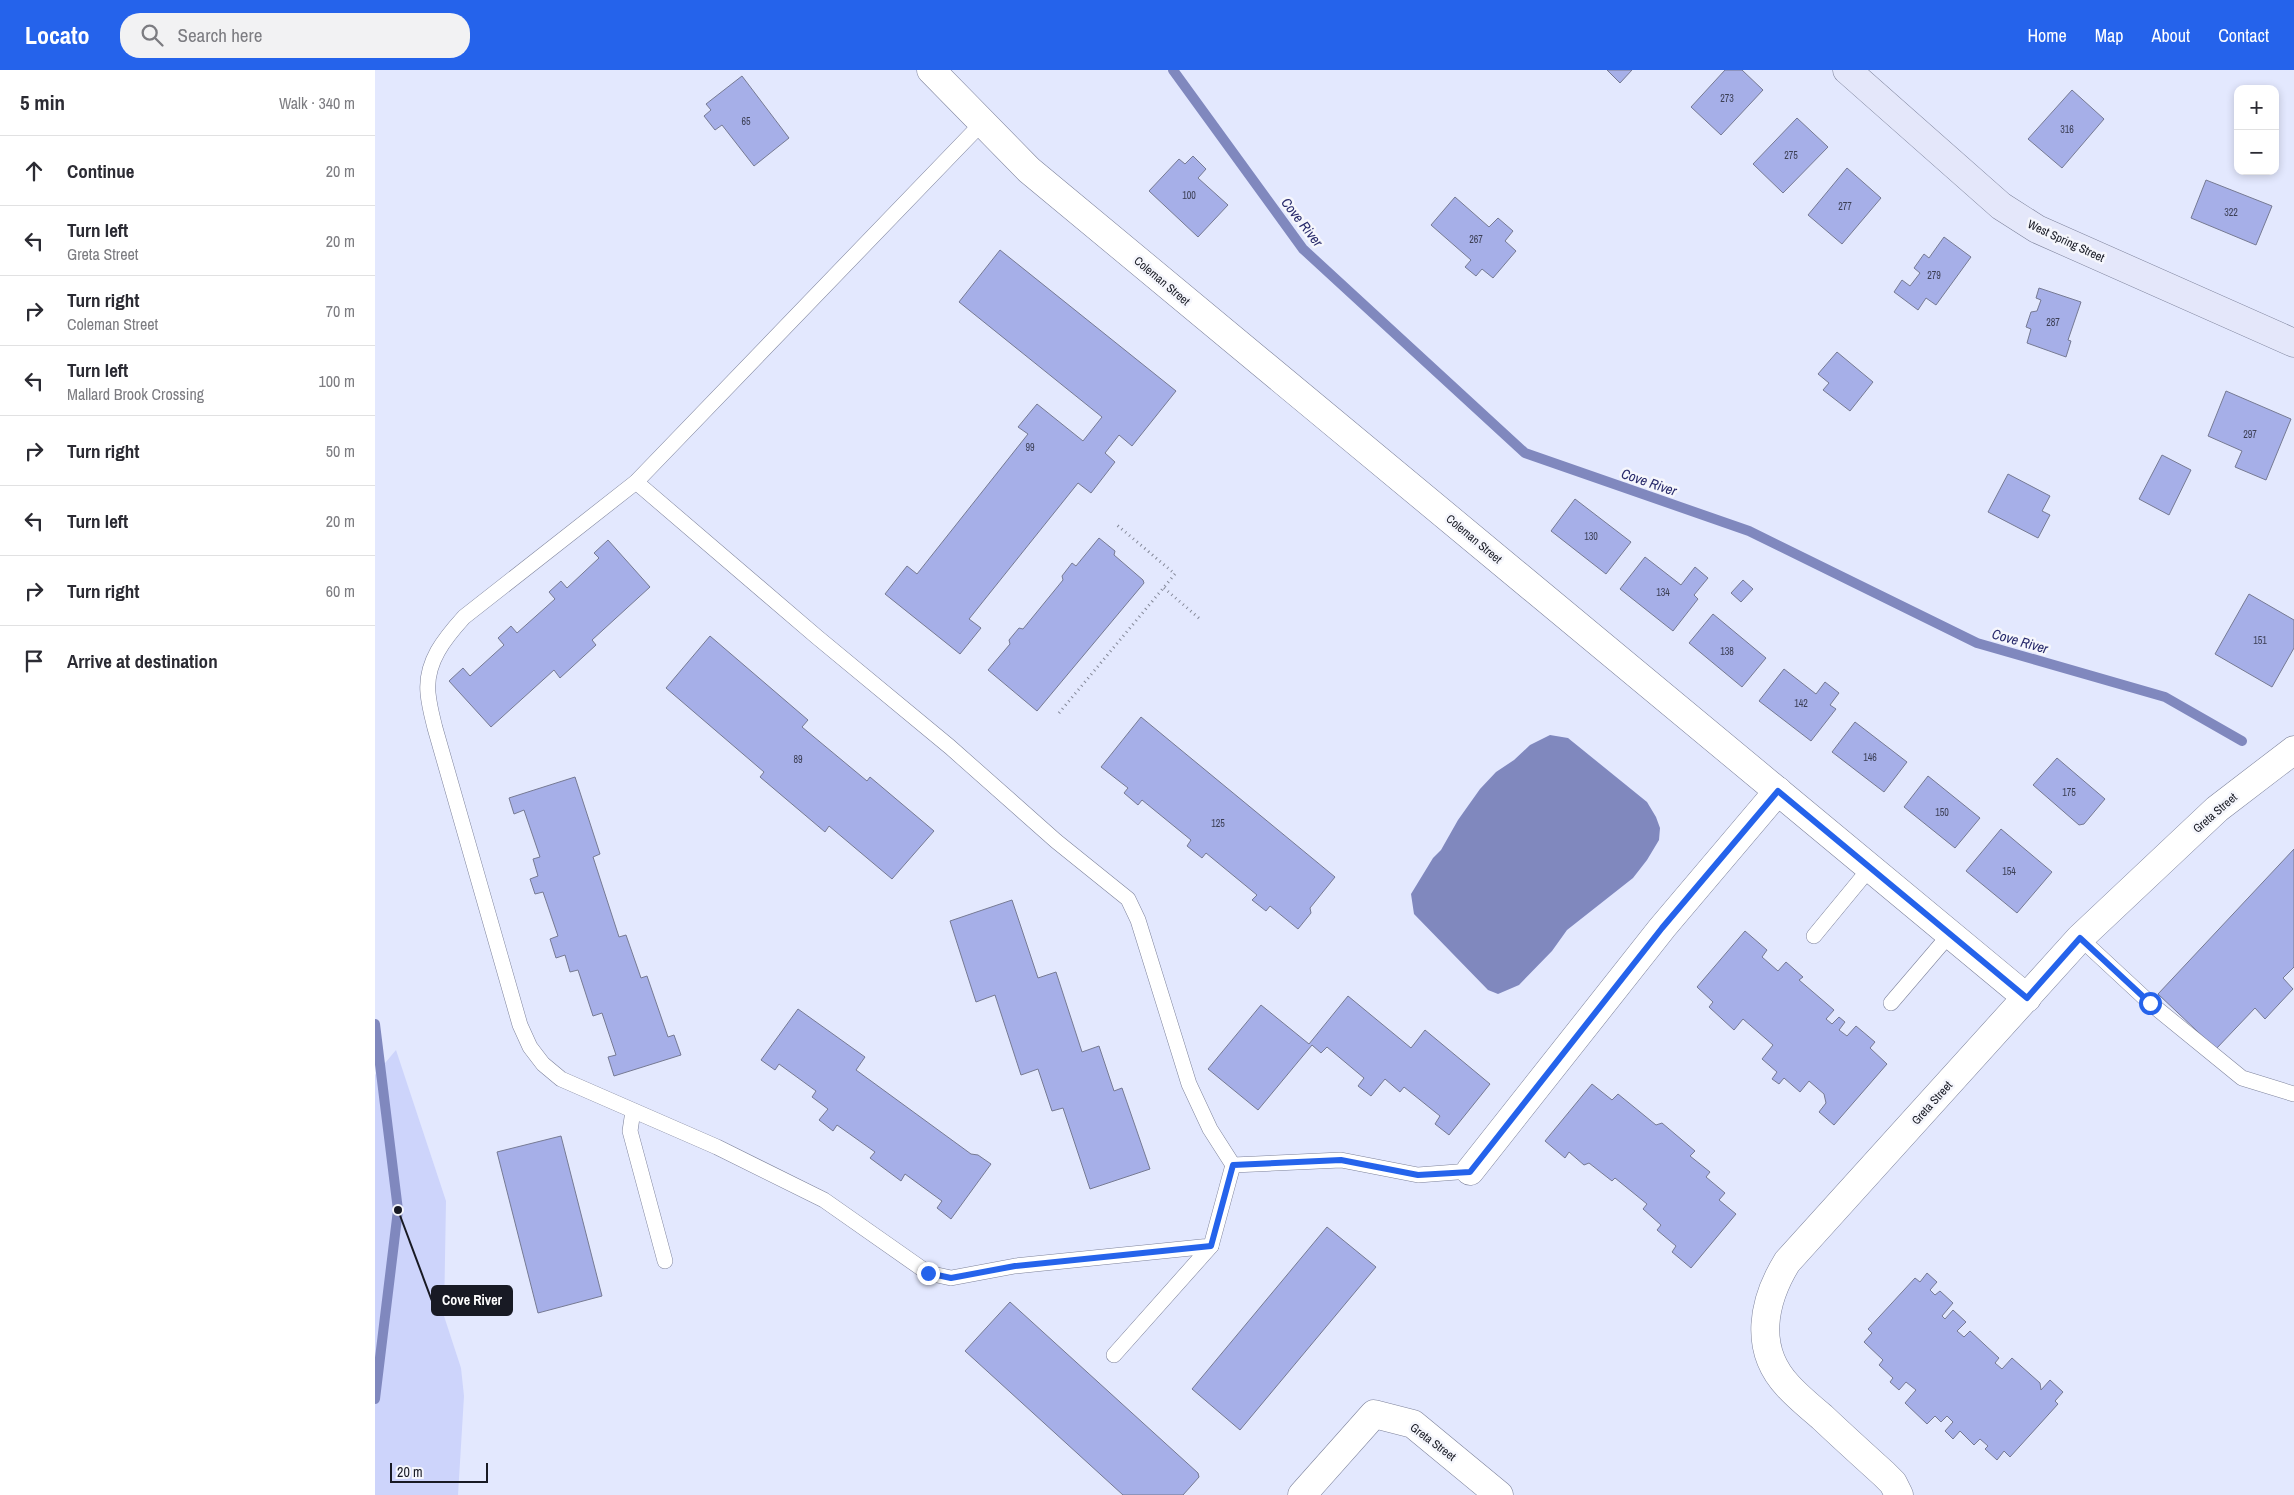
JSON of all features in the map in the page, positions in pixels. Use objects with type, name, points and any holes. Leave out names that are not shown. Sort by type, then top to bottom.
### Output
[{"type":"main road","name":"West Spring Street","points":[[1847,70],[2001,206],[2037,229],[2294,343]]},
{"type":"street","name":"Coleman Street","points":[[931,70],[1029,170],[2027,998]]},
{"type":"street","name":"Greta Street","points":[[1899,1495],[1893,1483],[1787,1385],[1773,1365],[1765,1342],[1764,1318],[1775,1280],[1787,1262],[2080,938],[2217,809],[2294,750]]},
{"type":"street","points":[[1470,1172],[1662,928],[1778,791]]},
{"type":"street","name":"Greta Street","points":[[1302,1495],[1374,1414],[1413,1424],[1499,1495]]},
{"type":"lane","points":[[983,122],[635,482],[464,617],[443,640],[431,664],[427,692],[435,728],[520,1025],[530,1047],[543,1064],[561,1079],[717,1147],[824,1200],[928,1273],[951,1278],[1015,1266],[1211,1246]]},
{"type":"lane","points":[[635,482],[817,637],[951,747],[1056,841],[1128,899],[1138,920],[1189,1084],[1210,1129],[1233,1165],[1211,1246],[1114,1355]]},
{"type":"lane","points":[[1814,936],[1870,868]]},
{"type":"lane","points":[[1891,1003],[1950,934]]},
{"type":"lane","points":[[2080,938],[2150,1003],[2242,1078],[2294,1094]]},
{"type":"lane","points":[[633,1112],[630,1131],[665,1261]]},
{"type":"lane","points":[[1233,1165],[1341,1160],[1418,1175],[1470,1172]]},
{"type":"path","points":[[1059,714],[1175,574],[1117,525]]},
{"type":"path","points":[[1164,588],[1200,619]]},
{"type":"shaded area","points":[[1550,735],[1568,738],[1647,802],[1660,828],[1659,840],[1633,878],[1567,930],[1552,951],[1519,985],[1498,994],[1488,990],[1414,914],[1411,894],[1480,789],[1496,772],[1514,760],[1530,745]]},
{"type":"shaded area","points":[[396,1050],[446,1201],[444,1316],[461,1368],[464,1396],[458,1495],[375,1495],[375,1075]]},
{"type":"building","points":[[1607,70],[1632,70],[1620,83]]},
{"type":"building","points":[[1725,70],[1742,70],[1763,90],[1721,135],[1691,107]]},
{"type":"building","points":[[742,76],[789,138],[754,166],[722,125],[715,130],[704,116],[711,110],[706,104]]},
{"type":"building","points":[[2072,90],[2104,119],[2062,168],[2028,139]]},
{"type":"building","points":[[1797,118],[1828,147],[1783,193],[1753,164]]},
{"type":"building","points":[[1193,156],[1206,169],[1198,178],[1228,205],[1198,237],[1149,191],[1179,159],[1185,164]]},
{"type":"building","points":[[1847,168],[1881,198],[1842,244],[1808,215]]},
{"type":"building","points":[[2206,180],[2272,206],[2256,245],[2191,218]]},
{"type":"building","points":[[1455,197],[1489,227],[1498,218],[1513,231],[1505,241],[1516,251],[1493,278],[1482,269],[1476,276],[1465,267],[1471,260],[1431,225]]},
{"type":"building","points":[[1944,237],[1971,257],[1936,305],[1926,298],[1918,310],[1894,292],[1902,280],[1910,286],[1920,273],[1914,268],[1924,254],[1929,258]]},
{"type":"building","points":[[1000,250],[1176,391],[1132,446],[1119,435],[1105,453],[1115,462],[1091,493],[1078,483],[969,619],[981,628],[960,654],[885,594],[907,566],[917,574],[1028,434],[1018,427],[1037,404],[1083,441],[1102,417],[959,302]]},
{"type":"building","points":[[2039,288],[2081,302],[2068,340],[2071,341],[2066,357],[2027,343],[2031,329],[2026,327],[2031,312],[2037,311],[2041,300],[2036,298]]},
{"type":"building","points":[[1837,352],[1873,382],[1850,411],[1823,390],[1829,383],[1818,374]]},
{"type":"building","points":[[2226,391],[2291,419],[2266,480],[2235,467],[2242,451],[2208,436]]},
{"type":"building","points":[[2162,455],[2191,470],[2169,515],[2139,499]]},
{"type":"building","points":[[2008,474],[2050,496],[2042,511],[2050,515],[2038,538],[1988,512]]},
{"type":"building","points":[[1575,499],[1631,542],[1606,574],[1551,531]]},
{"type":"building","points":[[1099,538],[1115,551],[1114,555],[1143,580],[1144,583],[1037,711],[988,670],[1010,644],[1009,640],[1019,628],[1023,629],[1063,580],[1062,576],[1072,563],[1076,566]]},
{"type":"building","points":[[608,540],[650,587],[592,640],[596,645],[560,678],[554,670],[491,727],[449,681],[463,668],[470,676],[504,645],[498,638],[511,626],[517,633],[555,599],[549,592],[561,581],[567,588],[599,558],[594,553]]},
{"type":"building","points":[[1645,557],[1681,585],[1695,567],[1708,578],[1694,595],[1698,599],[1673,631],[1620,589]]},
{"type":"building","points":[[1743,580],[1753,589],[1741,602],[1731,593]]},
{"type":"building","points":[[2249,594],[2294,620],[2294,648],[2272,687],[2215,654]]},
{"type":"building","points":[[1713,614],[1766,658],[1742,687],[1689,643]]},
{"type":"building","points":[[710,636],[808,720],[802,727],[867,781],[870,777],[934,831],[892,879],[829,826],[825,832],[760,777],[764,772],[666,688]]},
{"type":"building","points":[[1784,669],[1816,694],[1825,682],[1839,693],[1830,705],[1836,709],[1811,741],[1759,701]]},
{"type":"building","points":[[1141,717],[1335,877],[1310,908],[1311,913],[1298,929],[1270,906],[1266,911],[1252,900],[1257,895],[1206,853],[1202,858],[1187,846],[1191,840],[1142,800],[1138,805],[1124,793],[1128,788],[1101,767]]},
{"type":"building","points":[[1855,722],[1907,762],[1884,792],[1832,752]]},
{"type":"building","points":[[2057,758],[2105,799],[2084,824],[2079,825],[2033,785]]},
{"type":"building","points":[[1928,776],[1980,818],[1955,848],[1904,807]]},
{"type":"building","points":[[575,777],[600,854],[593,857],[619,937],[626,935],[641,978],[647,976],[668,1037],[674,1035],[681,1055],[614,1076],[608,1057],[616,1055],[602,1013],[593,1016],[578,970],[570,972],[565,955],[556,958],[550,939],[558,936],[543,892],[535,894],[530,879],[538,876],[533,859],[540,857],[524,810],[514,814],[509,798]]},
{"type":"building","points":[[2001,829],[2052,872],[2017,913],[1966,871]]},
{"type":"building","points":[[2294,849],[2294,967],[2283,978],[2293,989],[2265,1019],[2255,1008],[2216,1049],[2158,994]]},
{"type":"building","points":[[1012,900],[1038,978],[1056,972],[1082,1052],[1099,1046],[1114,1091],[1122,1088],[1150,1169],[1090,1189],[1063,1108],[1052,1111],[1038,1069],[1021,1075],[995,995],[976,1002],[950,921]]},
{"type":"building","points":[[1745,931],[1767,950],[1762,957],[1778,971],[1786,962],[1803,977],[1799,980],[1834,1010],[1826,1019],[1832,1024],[1839,1017],[1845,1022],[1839,1030],[1847,1036],[1856,1026],[1875,1042],[1870,1048],[1887,1064],[1834,1125],[1819,1112],[1826,1103],[1824,1094],[1809,1081],[1800,1092],[1784,1078],[1779,1084],[1772,1079],[1777,1072],[1762,1059],[1773,1045],[1743,1019],[1734,1030],[1709,1007],[1713,1002],[1697,987]]},
{"type":"building","points":[[1348,996],[1411,1048],[1425,1030],[1490,1084],[1449,1135],[1435,1124],[1440,1116],[1404,1087],[1400,1092],[1385,1079],[1371,1096],[1358,1086],[1364,1078],[1327,1047],[1321,1053],[1312,1045],[1258,1110],[1208,1069],[1261,1005],[1309,1044]]},
{"type":"building","points":[[798,1009],[865,1057],[856,1070],[971,1154],[978,1155],[991,1164],[951,1219],[937,1208],[942,1201],[905,1174],[901,1181],[870,1158],[875,1152],[837,1125],[833,1131],[819,1120],[828,1109],[812,1097],[816,1091],[779,1064],[775,1070],[761,1060]]},
{"type":"building","points":[[1592,1084],[1612,1100],[1618,1094],[1656,1125],[1662,1123],[1695,1151],[1690,1156],[1710,1172],[1706,1177],[1725,1193],[1719,1200],[1736,1214],[1691,1268],[1672,1252],[1676,1246],[1657,1230],[1661,1225],[1643,1209],[1647,1204],[1615,1178],[1612,1181],[1589,1163],[1584,1165],[1569,1152],[1565,1158],[1545,1141]]},
{"type":"building","points":[[561,1136],[602,1296],[538,1313],[497,1152]]},
{"type":"building","points":[[1327,1227],[1376,1267],[1240,1430],[1192,1389]]},
{"type":"building","points":[[1927,1273],[1937,1282],[1930,1290],[1935,1295],[1940,1291],[1953,1303],[1942,1316],[1945,1319],[1953,1310],[1966,1322],[1957,1331],[1964,1337],[1970,1331],[1999,1358],[1995,1363],[2002,1369],[2012,1358],[2040,1383],[2041,1390],[2050,1380],[2063,1392],[2055,1401],[2058,1404],[2010,1457],[2004,1451],[1997,1460],[1985,1449],[1988,1446],[1980,1439],[1974,1445],[1960,1431],[1953,1439],[1945,1431],[1953,1422],[1947,1416],[1941,1422],[1935,1416],[1927,1424],[1905,1403],[1916,1390],[1906,1382],[1899,1390],[1890,1382],[1893,1378],[1879,1365],[1883,1360],[1864,1342],[1872,1333],[1868,1329],[1915,1278],[1920,1282]]},
{"type":"building","points":[[1010,1302],[1198,1473],[1199,1477],[1183,1495],[1123,1495],[965,1351]]},
{"type":"waterway","name":"Cove River","points":[[1173,70],[1303,249],[1525,453],[1749,531],[1977,643],[2165,697],[2242,741]]},
{"type":"waterway","name":"Cove River","points":[[375,1024],[398,1210],[375,1399]]},
{"type":"place","name":"Cove River","points":[[398,1210]]},
{"type":"route","points":[[928,1273],[951,1278],[1015,1266],[1211,1246],[1233,1165],[1341,1160],[1418,1175],[1470,1172],[1662,928],[1778,791],[2027,998],[2080,938],[2150,1003]]}]
